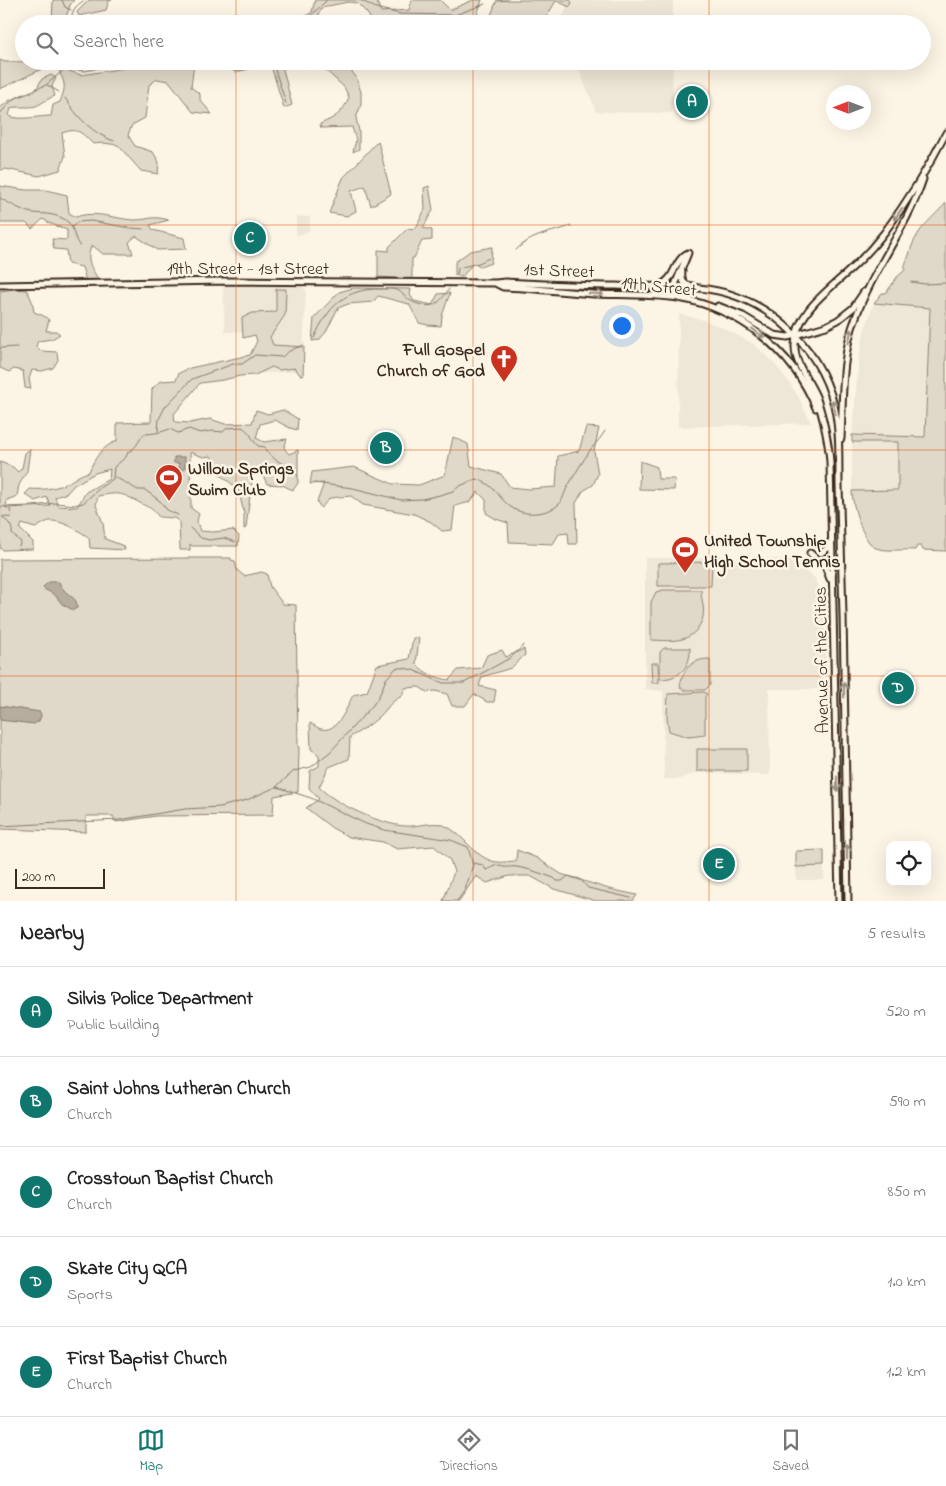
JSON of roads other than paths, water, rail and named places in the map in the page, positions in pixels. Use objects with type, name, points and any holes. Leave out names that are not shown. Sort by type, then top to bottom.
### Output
[{"type":"main road","name":"Avenue of the Cities","points":[[839,901],[829,451],[817,399],[796,358],[796,336],[810,308],[873,246],[900,212],[925,174],[946,133]]},
{"type":"main road","name":"Avenue of the Cities","points":[[842,616],[841,438],[849,341],[860,306],[916,198],[925,174]]},
{"type":"main road","points":[[612,295],[665,294],[673,288],[688,253],[686,254]]},
{"type":"main road","points":[[654,287],[669,280],[674,274],[680,258],[686,254]]},
{"type":"main road","points":[[682,299],[676,294],[673,283],[680,263],[686,254]]},
{"type":"main road","name":"Avenue of the Cities","points":[[693,302],[735,312],[778,336],[796,336],[826,326],[848,313],[860,298],[886,256]]},
{"type":"main road","points":[[682,264],[682,279],[686,284],[728,292],[752,304]]},
{"type":"main road","name":"19th Street - 1st Street","points":[[0,284],[223,281],[496,283]]},
{"type":"main road","name":"1st Street","points":[[496,283],[710,290],[737,297],[752,304],[766,312],[796,336]]},
{"type":"main road","name":"19th Street","points":[[496,283],[503,287],[682,299],[714,308],[740,320],[771,343],[793,367],[805,385],[823,424]]},
{"type":"main road","points":[[796,336],[824,376],[834,407],[838,439],[840,507]]},
{"type":"main road","points":[[820,553],[828,548],[830,543],[831,479]]},
{"type":"main road","points":[[810,553],[822,562],[829,573],[834,638]]},
{"type":"main road","name":"Avenue of the Cities","points":[[841,560],[848,901]]},
{"type":"waterway","points":[[62,0],[65,7],[71,10]]},
{"type":"waterway","points":[[72,15],[78,5],[85,0]]},
{"type":"waterway","points":[[311,15],[327,0]]},
{"type":"waterway","points":[[360,0],[376,8],[400,14],[455,15],[485,4]]},
{"type":"waterway","points":[[498,1],[507,0]]},
{"type":"waterway","points":[[0,114],[10,102],[19,96],[46,85],[64,70]]},
{"type":"waterway","points":[[75,70],[90,70]]},
{"type":"waterway","points":[[275,70],[286,103]]},
{"type":"waterway","points":[[47,85],[59,92]]},
{"type":"waterway","points":[[65,98],[86,124],[99,134],[114,141]]},
{"type":"waterway","points":[[0,198],[28,212],[61,217],[71,225],[81,247]]},
{"type":"waterway","points":[[72,227],[77,222],[91,221],[144,229]]},
{"type":"waterway","points":[[516,250],[535,237],[571,226]]},
{"type":"waterway","points":[[457,275],[458,268],[479,263],[489,258]]},
{"type":"waterway","points":[[911,282],[925,284],[946,283]]},
{"type":"waterway","points":[[314,338],[325,317],[332,309],[339,302],[357,292],[392,289],[399,291],[413,302],[427,306],[438,302],[449,289]]},
{"type":"waterway","points":[[158,431],[159,419],[165,407],[192,379],[233,364],[242,364],[255,355],[282,357],[304,345]]},
{"type":"waterway","points":[[0,348],[17,347]]},
{"type":"waterway","points":[[0,507],[56,503],[74,505],[83,503],[113,479],[114,467],[126,457],[128,452],[144,434],[170,429],[178,433],[189,429],[200,433],[223,432],[227,428],[242,427],[258,446],[265,447],[266,451],[275,459],[298,476]]},
{"type":"waterway","points":[[314,483],[353,488],[401,500],[422,499],[440,495],[453,491],[476,479],[488,484],[504,502],[514,509],[525,513],[543,512],[554,508],[560,503],[579,468],[605,431]]},
{"type":"waterway","points":[[115,477],[138,490],[145,490],[160,501],[167,510],[178,515]]},
{"type":"waterway","points":[[10,509],[11,518],[3,516],[3,518],[10,525],[12,534],[21,542],[19,546]]},
{"type":"waterway","points":[[190,528],[201,538],[209,540],[224,538],[235,542]]},
{"type":"waterway","points":[[0,826],[119,820],[185,809],[220,807],[247,800],[276,787],[294,771],[311,767],[330,752],[373,705],[386,679],[396,668],[413,670],[443,683],[464,683],[510,658],[524,645]]},
{"type":"waterway","points":[[277,787],[311,798],[366,824],[384,830],[451,840],[468,847],[473,865],[465,890],[457,901]]},
{"type":"waterway","points":[[473,863],[483,865],[486,870],[497,865],[522,868],[554,878],[557,881],[562,881],[568,876],[580,879],[588,888],[631,898]]},
{"type":"place","name":"Silvis Police Department","points":[[692,102]]},
{"type":"place","name":"Crosstown Baptist Church","points":[[250,238]]},
{"type":"place","name":"Full Gospel Church of God","points":[[504,383]]},
{"type":"place","name":"Saint Johns Lutheran Church","points":[[386,448]]},
{"type":"place","name":"Willow Springs Swim Club","points":[[169,502]]},
{"type":"place","name":"United Township High School Tennis","points":[[685,574]]},
{"type":"place","name":"Skate City QCA","points":[[898,688]]},
{"type":"place","name":"First Baptist Church","points":[[719,864]]}]
